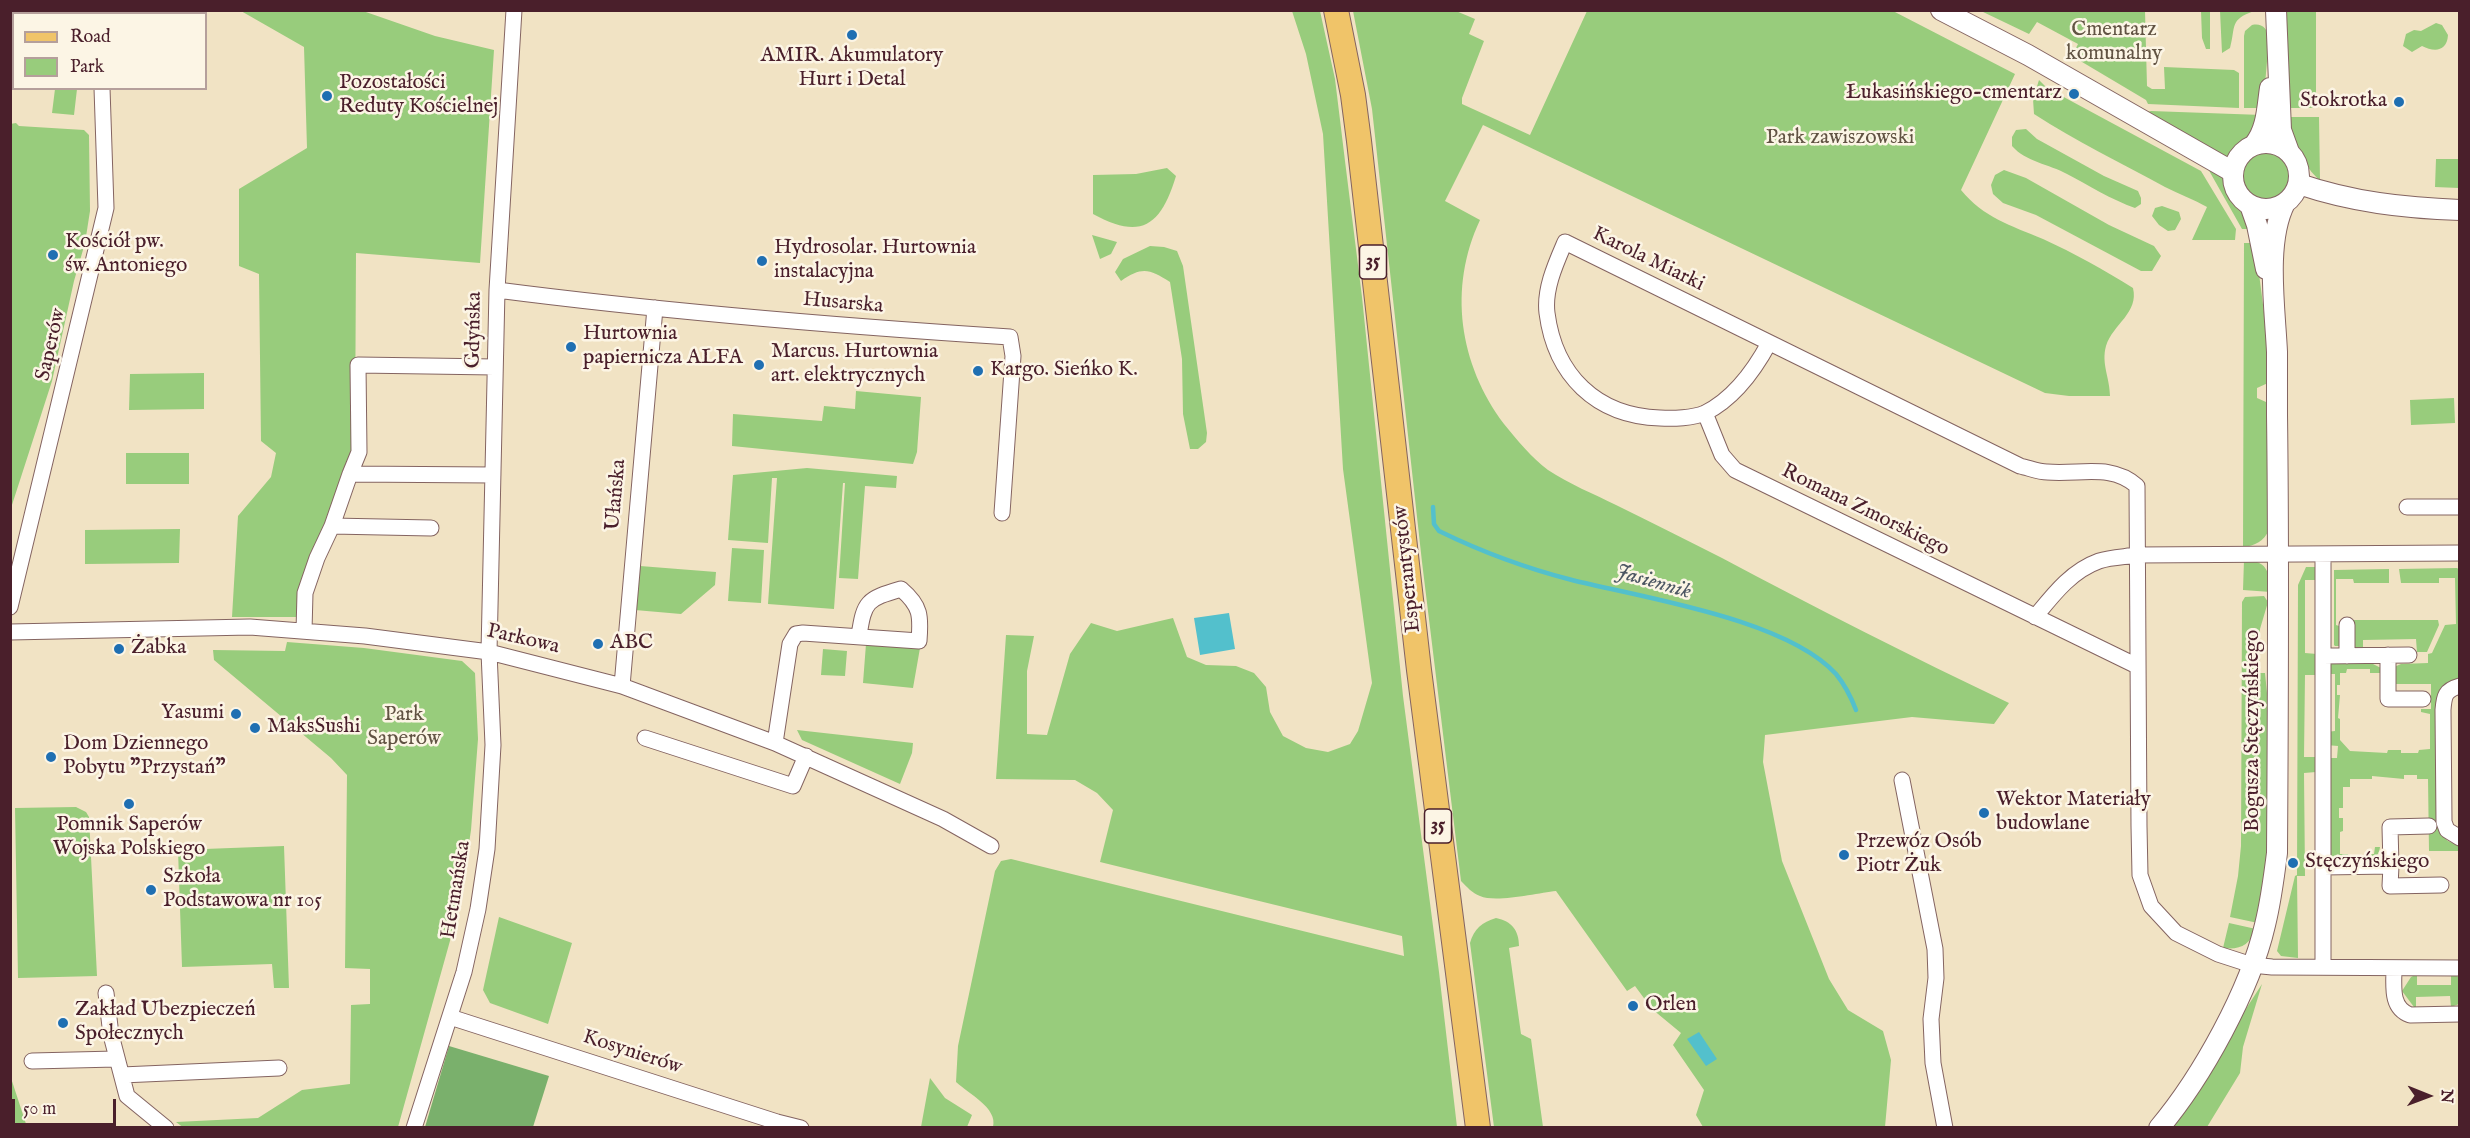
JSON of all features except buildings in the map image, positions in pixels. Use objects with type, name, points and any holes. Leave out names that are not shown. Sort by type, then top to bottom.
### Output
[{"type":"main road","name":"Esperantystów","points":[[1336,10],[1353,95],[1359,141],[1420,681],[1478,1128]]},
{"type":"street","name":"Gdyńska","points":[[489,652],[497,290],[514,10]]},
{"type":"street","points":[[1941,10],[2028,55],[2233,172]]},
{"type":"street","points":[[2276,10],[2281,130],[2289,152],[2298,165],[2299,184],[2295,193],[2285,203],[2271,209],[2250,205],[2239,195],[2235,189],[2233,172],[2241,154],[2259,139],[2265,121],[2276,47]]},
{"type":"street","name":"Saperów","points":[[10,608],[106,208],[102,90]]},
{"type":"street","points":[[2254,145],[2270,143],[2289,152]]},
{"type":"street","points":[[2299,184],[2327,193],[2378,204],[2460,210]]},
{"type":"street","name":"Bogusza Stęczyńskiego","points":[[2159,1128],[2198,1072],[2228,1019],[2252,965],[2265,928],[2277,853],[2279,554],[2277,350],[2274,307],[2276,225],[2285,203]]},
{"type":"street","name":"Bogusza Stęczyńskiego","points":[[2250,205],[2258,225],[2274,307]]},
{"type":"street","name":"Karola Miarki","points":[[1769,343],[1758,364],[1739,388],[1705,413],[1670,419],[1643,418],[1623,412],[1586,393],[1563,365],[1553,338],[1547,311],[1554,267],[1565,242],[2020,465],[2046,472],[2103,471],[2125,475],[2137,486],[2137,555]]},
{"type":"street","name":"Husarska","points":[[497,290],[832,325],[1010,337],[1013,356],[1002,513]]},
{"type":"street","name":"Ułańska","points":[[622,686],[656,308]]},
{"type":"street","points":[[304,631],[305,593],[359,452],[358,365],[495,367]]},
{"type":"street","name":"Romana Zmorskiego","points":[[1705,413],[1722,455],[1735,470],[2137,666]]},
{"type":"street","points":[[350,474],[493,476]]},
{"type":"street","points":[[2407,507],[2460,507]]},
{"type":"street","points":[[332,526],[431,528]]},
{"type":"street","points":[[2035,617],[2062,584],[2098,561],[2137,555],[2460,553]]},
{"type":"street","points":[[2323,554],[2323,968]]},
{"type":"street","points":[[2137,555],[2140,875],[2151,906],[2176,933],[2218,954],[2252,965],[2323,968],[2460,968]]},
{"type":"street","points":[[775,743],[790,644],[796,634],[919,641],[921,618],[914,600],[901,589],[877,596],[863,609],[860,636]]},
{"type":"street","points":[[2347,625],[2347,656]]},
{"type":"street","name":"Parkowa","points":[[10,632],[227,627],[365,636],[489,652],[622,686],[775,743],[943,819],[991,846]]},
{"type":"street","name":"Hetmańska","points":[[414,1128],[464,972],[478,909],[487,849],[493,746],[489,652]]},
{"type":"street","points":[[2388,655],[2388,699],[2423,699]]},
{"type":"street","points":[[2323,656],[2409,655]]},
{"type":"street","points":[[2460,686],[2450,689],[2444,695],[2443,710],[2444,822],[2447,830],[2460,838]]},
{"type":"street","points":[[645,738],[793,786],[806,756]]},
{"type":"street","points":[[1902,780],[1935,949],[1936,978],[1931,1019],[1933,1063],[1945,1128]]},
{"type":"street","points":[[2429,826],[2390,827],[2390,886],[2441,885]]},
{"type":"street","points":[[2323,867],[2391,866]]},
{"type":"street","points":[[2394,968],[2394,996],[2404,1013],[2410,1015],[2460,1014]]},
{"type":"street","points":[[106,993],[116,1059],[127,1096],[166,1128]]},
{"type":"street","name":"Kosynierów","points":[[450,1017],[801,1128]]},
{"type":"street","points":[[32,1061],[116,1059]]},
{"type":"street","points":[[122,1075],[279,1068]]},
{"type":"green space","points":[[241,11],[363,11],[435,36],[494,50],[480,263],[356,253],[355,445],[299,594],[298,617],[232,617],[238,516],[271,477],[276,453],[261,441],[259,274],[239,266],[239,189],[307,148],[304,47]]},
{"type":"green space","points":[[1292,11],[1320,11],[1335,79],[1362,297],[1403,696],[1457,1127],[993,1127],[993,1120],[987,1108],[956,1082],[958,1046],[995,871],[1001,861],[1011,859],[1404,956],[1402,936],[1100,862],[1113,810],[1097,793],[1075,780],[996,779],[1006,635],[1034,636],[1027,671],[1027,734],[1047,735],[1070,654],[1091,623],[1117,631],[1173,618],[1187,657],[1206,665],[1236,666],[1254,673],[1266,687],[1270,712],[1283,736],[1306,748],[1328,752],[1350,744],[1358,731],[1372,683],[1343,469],[1323,134],[1306,54]]},
{"type":"green space","name":"Park zawiszowski","points":[[1353,11],[1456,11],[1475,19],[1469,34],[1484,41],[1462,98],[1462,104],[1530,135],[1587,11],[1893,11],[2015,74],[1961,190],[1988,214],[2066,250],[2133,288],[2134,297],[2129,312],[2109,338],[2106,346],[2105,365],[2110,396],[2069,396],[2045,393],[1483,125],[1445,201],[1480,220],[1470,246],[1464,272],[1462,299],[1463,325],[1468,351],[1477,376],[1504,424],[1542,465],[1573,484],[2009,703],[1994,724],[1912,717],[1765,735],[1763,762],[1782,861],[1829,979],[1848,1010],[1883,1031],[1891,1060],[1885,1127],[1703,1127],[1696,1115],[1704,1090],[1673,1045],[1681,1033],[1652,1009],[1635,986],[1627,991],[1556,891],[1506,898],[1487,898],[1474,893],[1461,881],[1422,562],[1372,109]]},
{"type":"green space","name":"Cmentarz komunalny","points":[[1981,11],[2145,11],[2147,86],[2152,89],[2165,89],[2164,67],[2234,70],[2239,73],[2239,108],[2148,104],[2146,100],[2072,56],[2078,44],[2037,22],[2029,34]]},
{"type":"green space","points":[[2201,11],[2210,11],[2210,49],[2206,49],[2202,38]]},
{"type":"green space","points":[[2220,11],[2254,11],[2237,21],[2230,48],[2222,53]]},
{"type":"green space","points":[[2285,11],[2316,11],[2316,108],[2286,108]]},
{"type":"green space","points":[[2436,23],[2442,25],[2448,35],[2442,48],[2435,50],[2422,46],[2412,52],[2403,46],[2406,34],[2414,30],[2421,31]]},
{"type":"green space","points":[[2252,25],[2263,27],[2269,38],[2263,108],[2244,108],[2244,36],[2245,31]]},
{"type":"green space","points":[[2039,80],[2047,88],[2201,171],[2236,229],[2235,240],[2192,240],[2207,207],[2099,152],[2034,114],[2033,99]]},
{"type":"green space","points":[[55,90],[77,90],[74,115],[52,113]]},
{"type":"green space","points":[[2147,112],[2262,115],[2253,134],[2239,143],[2226,159]]},
{"type":"green space","points":[[2286,117],[2319,117],[2320,180],[2304,160]]},
{"type":"green space","points":[[16,123],[19,126],[84,130],[89,135],[90,211],[85,243],[74,281],[52,381],[11,508],[10,124]]},
{"type":"green space","points":[[2026,129],[2037,139],[2104,176],[2138,191],[2141,204],[2135,208],[2126,205],[2060,171],[2024,156],[2012,146],[2012,137],[2016,130]]},
{"type":"green space","points":[[2266,151],[2284,158],[2291,176],[2284,194],[2266,201],[2248,194],[2241,176],[2248,158]]},
{"type":"green space","points":[[2436,159],[2459,159],[2459,188],[2435,187]]},
{"type":"green space","points":[[2207,167],[2218,171],[2230,198],[2247,215],[2252,229],[2242,229]]},
{"type":"green space","points":[[1167,168],[1176,176],[1170,193],[1156,217],[1147,224],[1137,227],[1125,226],[1093,214],[1093,175],[1136,174]]},
{"type":"green space","points":[[2004,170],[2026,178],[2109,225],[2154,246],[2161,256],[2152,271],[2141,271],[2036,215],[2003,203],[1993,194],[1991,185],[1995,175]]},
{"type":"green space","points":[[2162,206],[2179,212],[2181,219],[2175,230],[2168,231],[2152,216],[2155,208]]},
{"type":"green space","points":[[1092,235],[1117,242],[1111,254],[1100,259]]},
{"type":"green space","points":[[2244,243],[2255,243],[2268,343],[2268,383],[2257,388],[2257,398],[2266,402],[2269,407],[2269,530],[2259,542],[2243,547]]},
{"type":"green space","points":[[1150,246],[1177,251],[1183,266],[1207,433],[1206,442],[1198,449],[1190,449],[1183,414],[1182,359],[1170,282],[1157,274],[1146,271],[1135,273],[1121,281],[1115,272],[1123,259]]},
{"type":"green space","points":[[204,373],[204,409],[129,410],[130,374]]},
{"type":"green space","points":[[856,391],[921,397],[917,452],[913,464],[732,446],[733,414],[822,421],[824,406],[855,409]]},
{"type":"green space","points":[[2454,398],[2455,423],[2411,425],[2410,400]]},
{"type":"green space","points":[[126,453],[189,453],[189,484],[126,484]]},
{"type":"green space","points":[[807,468],[897,476],[896,488],[865,486],[858,579],[839,578],[845,483],[843,483],[834,609],[768,604],[777,478],[772,478],[768,543],[728,540],[733,475]]},
{"type":"green space","points":[[180,529],[179,563],[85,564],[85,530]]},
{"type":"green space","points":[[732,548],[764,550],[761,603],[728,601]]},
{"type":"green space","points":[[2244,560],[2258,562],[2265,568],[2268,572],[2271,592],[2243,590]]},
{"type":"green space","points":[[640,566],[716,572],[715,585],[681,614],[635,610]]},
{"type":"green space","points":[[2306,567],[2316,567],[2316,580],[2305,580],[2305,653],[2317,654],[2316,675],[2305,675],[2304,757],[2316,757],[2316,772],[2304,773],[2305,876],[2297,876],[2298,958],[2281,956],[2277,951],[2297,875],[2298,585]]},
{"type":"green space","points":[[2457,568],[2460,570],[2459,679],[2447,684],[2442,835],[2459,846],[2459,851],[2429,851],[2428,779],[2417,779],[2417,775],[2404,775],[2404,779],[2372,776],[2372,779],[2350,779],[2350,787],[2343,787],[2343,808],[2339,808],[2339,818],[2343,818],[2343,831],[2340,832],[2340,854],[2348,854],[2349,858],[2365,858],[2366,854],[2374,854],[2375,847],[2380,847],[2378,854],[2373,859],[2361,862],[2331,860],[2328,854],[2326,758],[2337,758],[2338,746],[2326,745],[2326,732],[2335,731],[2335,674],[2326,674],[2328,664],[2371,663],[2381,668],[2381,673],[2370,673],[2370,669],[2347,669],[2346,673],[2340,673],[2337,695],[2340,695],[2338,718],[2340,719],[2340,740],[2350,751],[2387,753],[2388,750],[2401,750],[2401,753],[2418,753],[2419,750],[2430,749],[2430,714],[2421,712],[2421,709],[2431,709],[2431,684],[2394,684],[2394,667],[2401,664],[2428,663],[2428,654],[2432,653],[2445,625],[2456,624],[2455,578],[2439,578],[2439,583],[2401,583],[2399,569]]},
{"type":"green space","points":[[2389,569],[2389,583],[2354,583],[2353,579],[2336,579],[2336,625],[2339,626],[2341,646],[2335,646],[2334,570]]},
{"type":"green space","points":[[2264,596],[2268,602],[2260,629],[2260,673],[2265,673],[2269,713],[2269,844],[2258,923],[2230,917],[2241,846],[2242,602],[2245,597]]},
{"type":"green space","points":[[2352,620],[2438,620],[2439,625],[2427,652],[2417,652],[2416,639],[2363,640],[2363,653],[2353,650]]},
{"type":"green space","name":"Park Saperów","points":[[287,642],[364,648],[462,661],[475,673],[478,739],[471,830],[460,905],[398,1127],[184,1128],[176,1122],[258,1118],[302,1090],[350,1084],[351,1005],[370,1004],[370,969],[345,968],[347,775],[331,758],[214,660],[213,650],[285,651]]},
{"type":"green space","points":[[866,644],[920,648],[913,688],[863,683]]},
{"type":"green space","points":[[823,649],[847,651],[845,676],[821,675]]},
{"type":"green space","points":[[797,730],[913,743],[912,753],[900,784],[802,740]]},
{"type":"green space","points":[[76,807],[86,812],[89,817],[97,976],[18,978],[15,808]]},
{"type":"green space","points":[[284,846],[289,988],[274,988],[272,964],[182,967],[178,850]]},
{"type":"green space","points":[[499,917],[572,943],[548,1024],[490,1003],[483,990]]},
{"type":"green space","points":[[1496,918],[1510,924],[1518,936],[1519,946],[1509,948],[1521,1034],[1531,1039],[1543,1127],[1494,1127],[1470,943],[1479,927]]},
{"type":"green space","points":[[2229,923],[2256,929],[2244,945],[2223,948]]},
{"type":"green space","points":[[2417,974],[2417,985],[2451,985],[2451,974],[2459,977],[2459,1004],[2451,1007],[2450,996],[2416,997],[2416,1008],[2414,1007],[2402,991],[2411,977]]},
{"type":"green space","points":[[2262,984],[2243,1047],[2240,1073],[2207,1127],[2169,1128]]},
{"type":"green space","points":[[449,1046],[549,1076],[533,1127],[425,1127]]},
{"type":"green space","points":[[11,1078],[27,1127],[11,1127]]},
{"type":"green space","points":[[930,1078],[945,1098],[972,1115],[967,1127],[921,1127]]},
{"type":"water","points":[[1229,613],[1235,649],[1200,655],[1194,618]]},
{"type":"water","points":[[1699,1032],[1717,1059],[1706,1066],[1687,1039]]},
{"type":"waterway","name":"Jasiennik","points":[[1433,507],[1434,524],[1439,531],[1504,559],[1572,580],[1712,613],[1784,639],[1813,655],[1836,674],[1848,691],[1856,710]]},
{"type":"place","name":"AMIR. Akumulatory Hurt i Detal","points":[[852,35]]},
{"type":"place","name":"Łukasińskiego-cmentarz","points":[[2074,94]]},
{"type":"place","name":"Pozostałości Reduty Kościelnej","points":[[327,96]]},
{"type":"place","name":"Stokrotka","points":[[2399,102]]},
{"type":"place","name":"Kościół pw. św. Antoniego","points":[[53,255]]},
{"type":"place","name":"Hydrosolar. Hurtownia instalacyjna","points":[[762,261]]},
{"type":"place","name":"Hurtownia papiernicza ALFA","points":[[571,347]]},
{"type":"place","name":"Marcus. Hurtownia art. elektrycznych","points":[[759,365]]},
{"type":"place","name":"Kargo. Sieńko K.","points":[[978,371]]},
{"type":"place","name":"ABC","points":[[598,644]]},
{"type":"place","name":"Żabka","points":[[119,649]]},
{"type":"place","name":"Yasumi","points":[[236,714]]},
{"type":"place","name":"MaksSushi","points":[[255,728]]},
{"type":"place","name":"Dom Dziennego Pobytu \"Przystań\"","points":[[51,757]]},
{"type":"place","name":"Pomnik Saperów Wojska Polskiego","points":[[129,804]]},
{"type":"place","name":"Wektor Materiały budowlane","points":[[1984,813]]},
{"type":"place","name":"Przewóz Osób Piotr Żuk","points":[[1844,855]]},
{"type":"place","name":"Stęczyńskiego","points":[[2293,863]]},
{"type":"place","name":"Szkoła Podstawowa nr 105","points":[[151,890]]},
{"type":"place","name":"Orlen","points":[[1633,1006]]},
{"type":"place","name":"Zakład Ubezpieczeń Społecznych","points":[[63,1023]]}]
